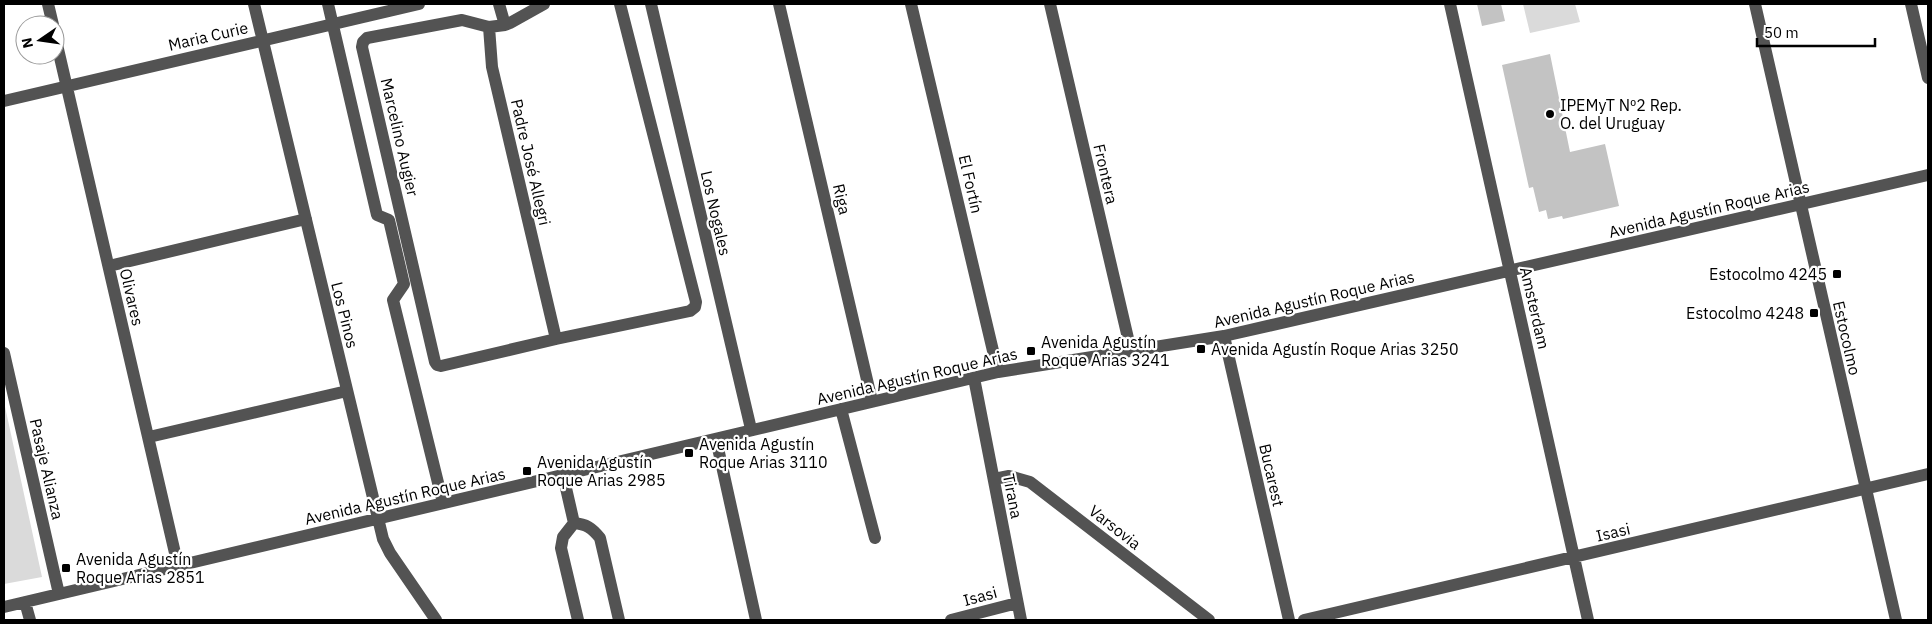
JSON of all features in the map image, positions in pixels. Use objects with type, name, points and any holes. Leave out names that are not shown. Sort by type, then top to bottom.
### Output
[{"type":"street","name":"Los Pinos","points":[[254,4],[383,539],[390,554],[436,620]]},
{"type":"street","points":[[328,4],[377,215],[390,220],[404,284],[393,300],[443,503]]},
{"type":"street","name":"Maria Curie","points":[[4,100],[419,4]]},
{"type":"street","points":[[500,4],[504,25]]},
{"type":"street","points":[[488,27],[510,24],[544,4]]},
{"type":"street","points":[[556,339],[690,311],[695,307],[696,302],[620,4]]},
{"type":"street","name":"Los Nogales","points":[[651,4],[751,429]]},
{"type":"street","name":"Riga","points":[[780,4],[872,401]]},
{"type":"street","name":"El Fortín","points":[[911,4],[998,372]]},
{"type":"street","name":"Frontera","points":[[1050,4],[1131,351]]},
{"type":"street","name":"Amsterdam","points":[[1450,4],[1588,620]]},
{"type":"street","name":"Estocolmo","points":[[1755,4],[1896,620]]},
{"type":"street","points":[[1911,4],[1928,78]]},
{"type":"street","name":"Marcelino Augier","points":[[488,27],[462,20],[367,38],[363,42],[362,47],[434,362],[441,366],[556,339]]},
{"type":"street","name":"Padre José Allegri","points":[[488,27],[492,67],[556,339]]},
{"type":"street","name":"Olivares","points":[[61,65],[178,566]]},
{"type":"street","name":"Avenida Agustín Roque Arias","points":[[4,607],[998,372],[1224,336],[1800,206],[1928,175]]},
{"type":"street","points":[[108,266],[306,219]]},
{"type":"street","name":"Bucarest","points":[[1224,336],[1289,620]]},
{"type":"street","name":"Pasaje Alianza","points":[[4,352],[59,594]]},
{"type":"street","name":"Tirana","points":[[974,378],[1021,620]]},
{"type":"street","points":[[148,437],[347,391]]},
{"type":"street","points":[[842,409],[875,538]]},
{"type":"street","points":[[716,439],[756,620]]},
{"type":"street","name":"Isasi","points":[[1304,620],[1928,474]]},
{"type":"street","points":[[563,475],[574,523]]},
{"type":"street","name":"Varsovia","points":[[994,479],[1009,476],[1030,482],[1209,620]]},
{"type":"street","points":[[574,523],[563,537],[561,548],[578,620]]},
{"type":"street","points":[[574,523],[583,524],[593,529],[600,538],[619,620]]},
{"type":"street","points":[[25,602],[30,620]]},
{"type":"street","name":"Isasi","points":[[951,620],[1018,603]]},
{"type":"shaded area","points":[[1523,4],[1575,4],[1580,22],[1530,33]]},
{"type":"shaded area","points":[[4,402],[42,577],[4,584]]},
{"type":"building","points":[[1477,4],[1501,4],[1505,21],[1482,26]]},
{"type":"building","points":[[1550,54],[1570,152],[1605,144],[1619,206],[1563,219],[1562,216],[1548,219],[1546,210],[1539,212],[1533,187],[1529,188],[1502,65]]},
{"type":"place","name":"IPEMyT Nº2 Rep. O. del Uruguay","points":[[1550,114]]},
{"type":"place","name":"Estocolmo 4245","points":[[1837,274]]},
{"type":"place","name":"Estocolmo 4248","points":[[1814,313]]},
{"type":"place","name":"Avenida Agustín Roque Arias 3250","points":[[1201,349]]},
{"type":"place","name":"Avenida Agustín Roque Arias 3241","points":[[1031,351]]},
{"type":"place","name":"Avenida Agustín Roque Arias 3110","points":[[689,453]]},
{"type":"place","name":"Avenida Agustín Roque Arias 2985","points":[[527,471]]},
{"type":"place","name":"Avenida Agustín Roque Arias 2851","points":[[66,568]]}]
